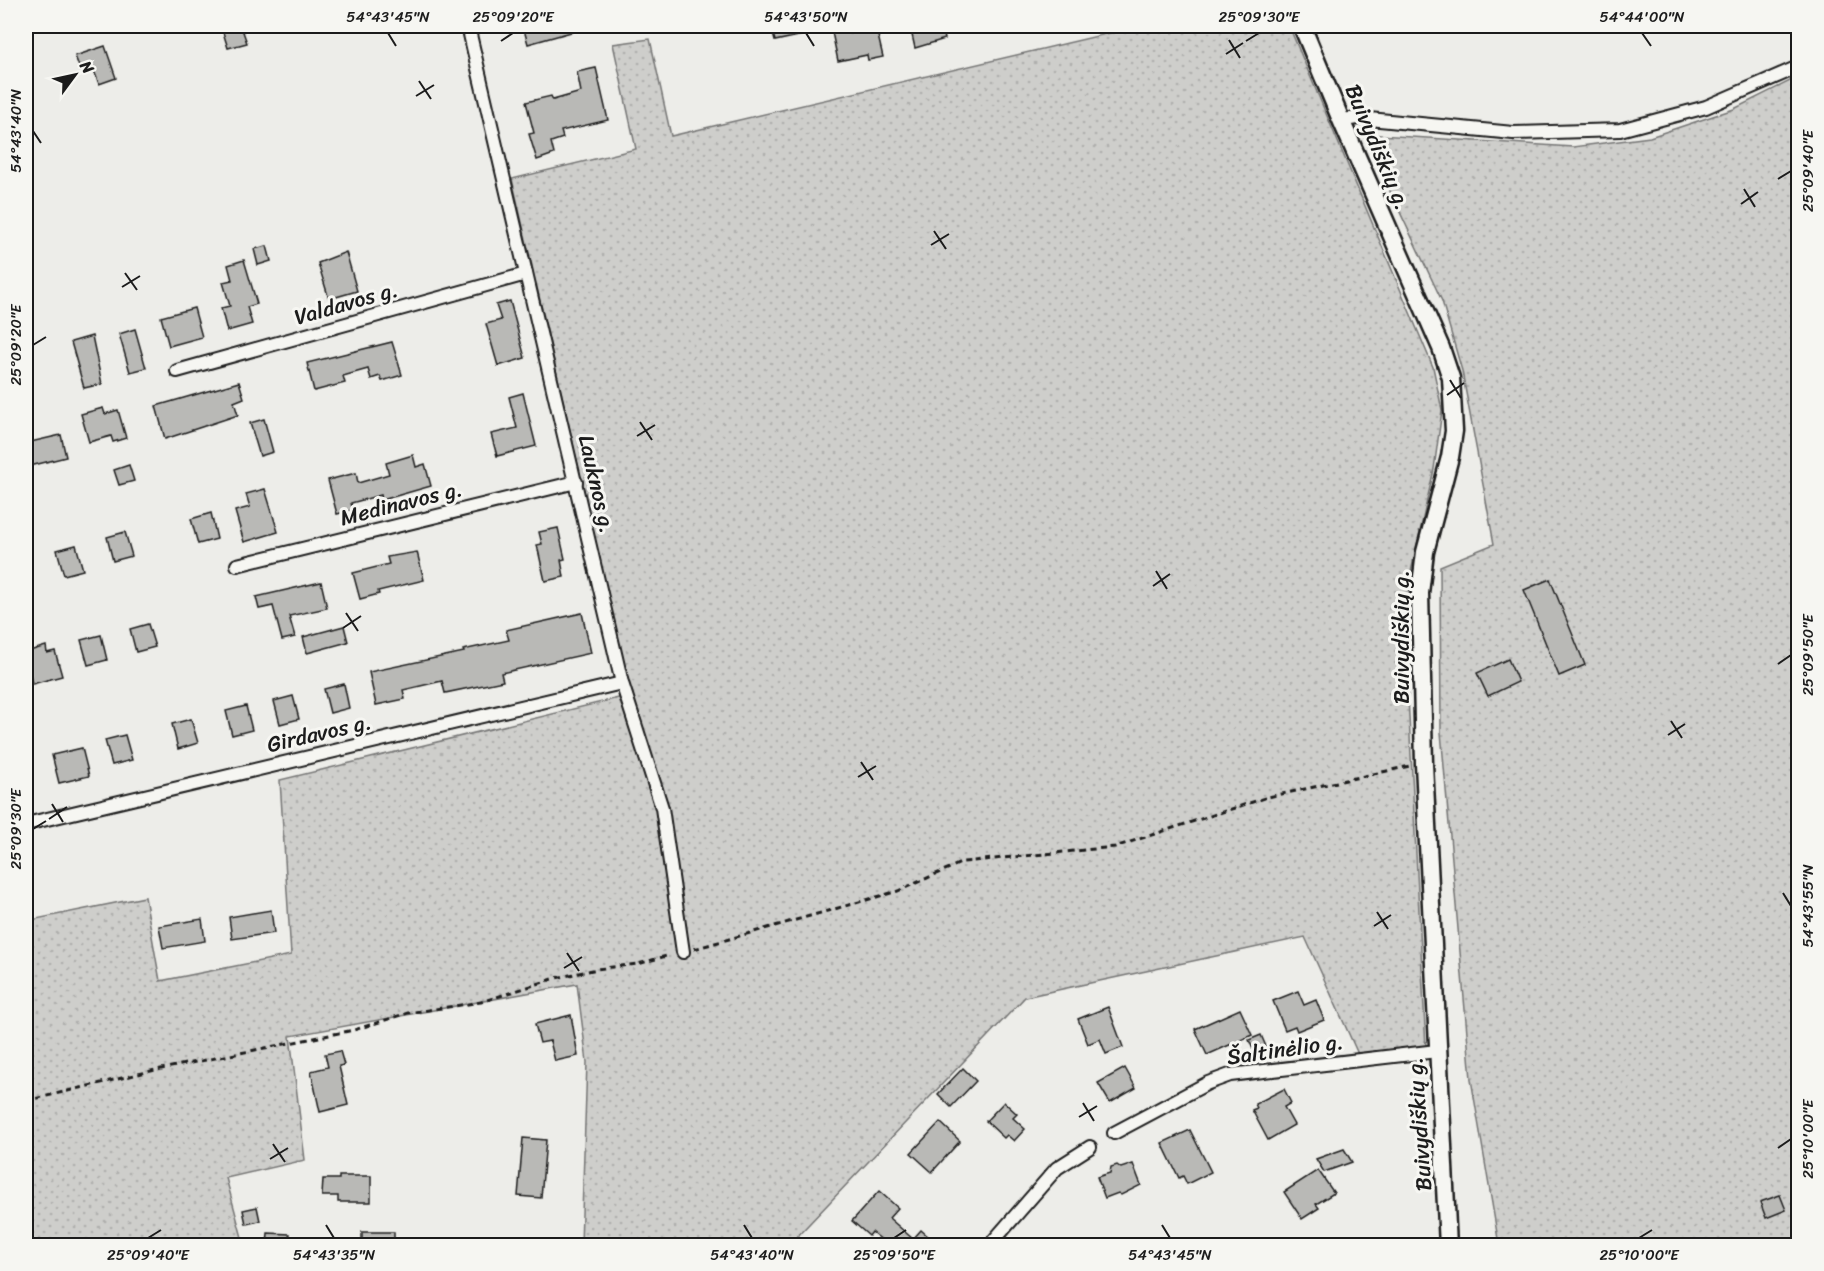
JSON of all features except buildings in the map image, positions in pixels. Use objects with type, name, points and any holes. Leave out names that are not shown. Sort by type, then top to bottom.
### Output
[{"type":"main road","name":"Buivydiškių g.","points":[[1302,26],[1442,348],[1451,378],[1454,431],[1450,457],[1432,519],[1420,593],[1424,764],[1448,1245]]},
{"type":"street","name":"Lauknos g.","points":[[468,26],[622,683],[662,808],[683,952]]},
{"type":"street","points":[[1341,120],[1359,118],[1513,133],[1620,130],[1706,107],[1798,67]]},
{"type":"street","name":"Valdavos g.","points":[[177,371],[526,274]]},
{"type":"street","name":"Medinavos g.","points":[[237,565],[576,482]]},
{"type":"street","name":"Girdavos g.","points":[[26,824],[622,683]]},
{"type":"street","name":"Šaltinėlio g.","points":[[1114,1133],[1208,1083],[1230,1075],[1437,1052]]},
{"type":"street","points":[[989,1245],[1057,1168],[1090,1148]]},
{"type":"path","points":[[26,1101],[151,1071],[354,1030],[408,1013],[481,1002],[556,978],[597,969],[638,964],[898,891],[963,862],[1116,848],[1268,797],[1424,764]]},
{"type":"shaded area","points":[[1140,26],[1289,26],[1433,367],[1442,410],[1434,469],[1410,576],[1406,658],[1426,1048],[1358,1054],[1305,937],[1025,997],[789,1245],[581,1245],[587,1062],[577,984],[290,1036],[305,1160],[226,1178],[244,1245],[26,1246],[26,921],[145,897],[160,981],[291,955],[280,780],[631,695],[512,179],[636,149],[613,44],[650,39],[671,136]]},
{"type":"shaded area","points":[[1798,77],[1798,1245],[1499,1245],[1471,1079],[1441,732],[1440,566],[1494,544],[1462,371],[1442,301],[1363,134],[1573,147],[1650,137],[1734,109]]}]
